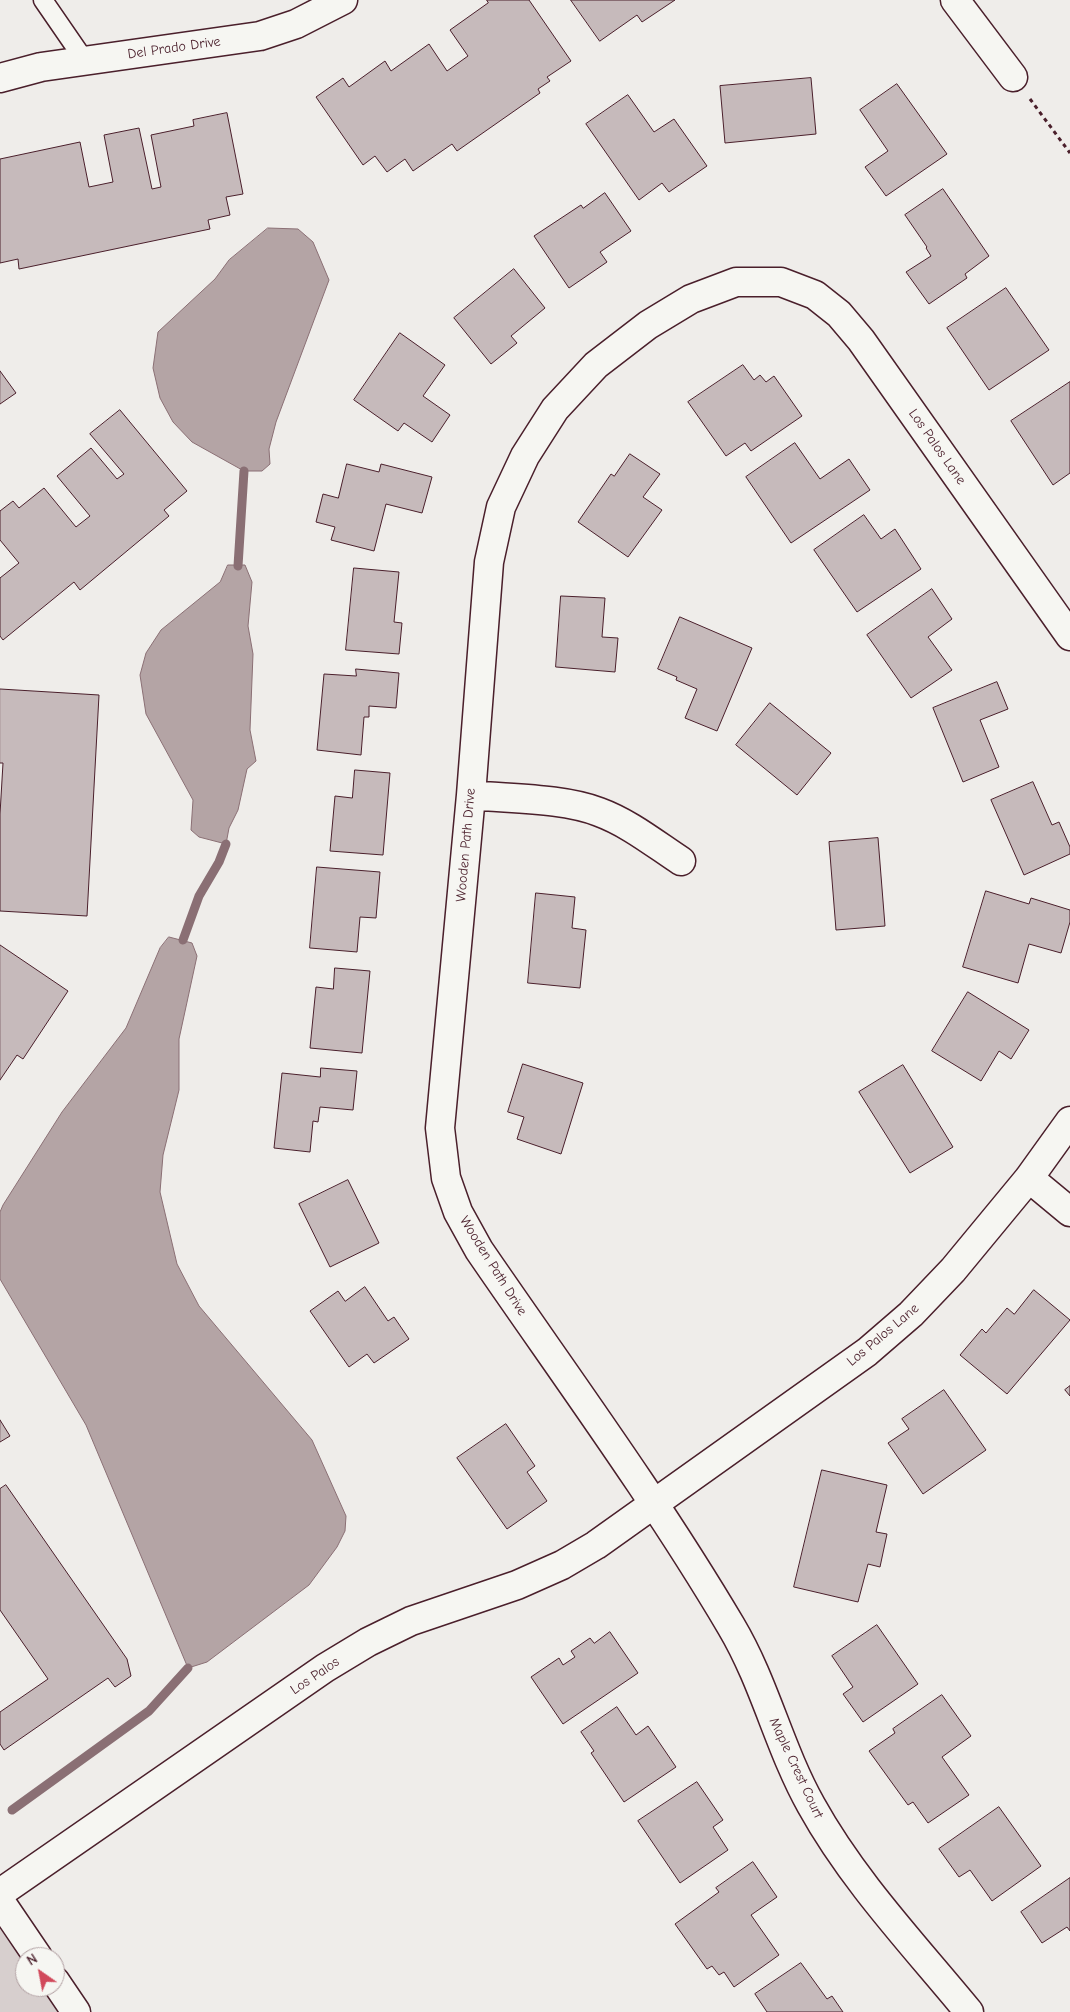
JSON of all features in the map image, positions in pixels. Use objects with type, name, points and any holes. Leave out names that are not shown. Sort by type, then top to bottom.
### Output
[{"type":"street","name":"Del Prado Drive","points":[[0,78],[41,67],[260,36],[296,24],[343,0]]},
{"type":"street","points":[[955,0],[1013,77]]},
{"type":"street","name":"Wooden Path Drive","points":[[653,1504],[479,1250],[458,1212],[446,1178],[440,1128],[471,795],[489,562],[501,507],[525,456],[555,409],[596,365],[648,325],[691,299],[736,282],[781,282]]},
{"type":"street","name":"Los Palos Lane","points":[[781,282],[815,295],[839,314],[861,340],[1070,636]]},
{"type":"street","points":[[471,795],[570,804],[599,812],[626,825],[681,861]]},
{"type":"street","name":"Los Palos Lane","points":[[653,1504],[867,1352],[911,1314],[952,1270],[1029,1178],[1070,1121]]},
{"type":"street","points":[[1029,1178],[1070,1212]]},
{"type":"street","name":"Los Palos","points":[[0,1893],[325,1668],[368,1642],[411,1621],[517,1585],[562,1565],[596,1545],[653,1504]]},
{"type":"street","name":"Maple Crest Court","points":[[653,1504],[738,1637],[758,1680],[794,1772],[828,1834],[853,1871],[969,2012]]},
{"type":"street","points":[[0,1901],[31,1947]]},
{"type":"street","points":[[65,1996],[76,2012]]},
{"type":"lane","points":[[43,0],[85,61]]},
{"type":"path","points":[[1013,77],[1070,153]]},
{"type":"shaded area","points":[[268,228],[298,229],[313,242],[329,280],[276,422],[269,449],[270,464],[262,471],[244,471],[192,442],[173,422],[160,398],[153,368],[158,332],[215,279],[229,260]]},
{"type":"shaded area","points":[[228,565],[245,565],[252,582],[248,626],[253,654],[250,730],[256,761],[247,769],[238,810],[229,828],[226,844],[199,837],[191,830],[193,800],[146,714],[140,675],[146,653],[161,630],[220,582]]},
{"type":"shaded area","points":[[169,937],[192,943],[197,956],[179,1039],[179,1090],[163,1155],[160,1192],[177,1264],[199,1306],[312,1440],[346,1516],[345,1531],[337,1547],[309,1585],[207,1662],[188,1668],[86,1425],[0,1279],[0,1212],[3,1205],[62,1112],[126,1028],[160,948]]},
{"type":"shaded area","points":[[0,1903],[20,1947],[15,1947],[15,1997],[63,1997],[75,2012],[0,2012]]},
{"type":"building","points":[[487,0],[529,0],[571,61],[547,77],[550,81],[538,89],[540,93],[457,151],[452,144],[413,171],[405,159],[387,172],[375,156],[363,165],[316,97],[343,78],[349,87],[385,61],[391,71],[429,44],[447,71],[468,56],[450,30],[488,3]]},
{"type":"building","points":[[571,0],[675,0],[642,22],[637,15],[600,41]]},
{"type":"building","points":[[811,78],[816,134],[725,143],[720,86]]},
{"type":"building","points":[[897,84],[947,154],[886,196],[865,167],[888,151],[860,110]]},
{"type":"building","points":[[628,95],[654,132],[674,119],[707,166],[669,192],[662,183],[639,200],[586,124]]},
{"type":"building","points":[[227,113],[243,194],[226,197],[230,215],[208,220],[210,229],[19,269],[18,259],[0,263],[0,159],[80,142],[89,187],[113,182],[104,135],[139,128],[152,189],[161,187],[151,135],[194,126],[193,120]]},
{"type":"building","points":[[943,189],[989,256],[965,274],[967,278],[929,304],[906,272],[931,256],[905,215]]},
{"type":"building","points":[[605,193],[631,231],[600,252],[607,262],[569,288],[534,236],[581,205],[583,208]]},
{"type":"building","points":[[514,269],[545,308],[511,336],[517,343],[491,364],[454,318]]},
{"type":"building","points":[[1006,288],[1049,350],[989,390],[947,328]]},
{"type":"building","points":[[400,333],[445,365],[423,396],[450,415],[432,442],[404,423],[398,431],[354,400]]},
{"type":"building","points":[[743,365],[754,380],[760,375],[766,382],[774,376],[802,416],[751,451],[745,443],[726,456],[688,402]]},
{"type":"building","points":[[0,371],[16,393],[0,404]]},
{"type":"building","points":[[1070,382],[1070,473],[1053,485],[1011,421]]},
{"type":"building","points":[[120,410],[187,491],[164,510],[169,516],[80,590],[74,582],[3,640],[0,636],[0,578],[19,563],[0,540],[0,511],[13,501],[19,508],[44,488],[76,527],[90,516],[57,476],[91,448],[117,479],[124,474],[90,434]]},
{"type":"building","points":[[795,443],[820,479],[849,459],[870,490],[791,543],[746,477]]},
{"type":"building","points":[[630,454],[660,474],[643,497],[662,510],[628,557],[578,522],[611,474],[614,476]]},
{"type":"building","points":[[347,464],[379,472],[381,464],[432,477],[422,513],[386,504],[374,551],[331,540],[335,527],[316,522],[323,494],[338,498]]},
{"type":"building","points":[[864,515],[881,539],[895,529],[921,569],[857,612],[814,550]]},
{"type":"building","points":[[354,568],[399,572],[394,622],[402,623],[399,654],[346,650]]},
{"type":"building","points":[[932,589],[952,619],[928,637],[952,670],[911,698],[867,635]]},
{"type":"building","points":[[561,596],[605,598],[602,637],[618,638],[615,672],[556,667]]},
{"type":"building","points":[[680,617],[752,648],[717,731],[685,718],[697,689],[676,680],[677,677],[658,669]]},
{"type":"building","points":[[356,669],[399,673],[396,708],[369,706],[369,717],[364,717],[361,755],[317,750],[324,674],[356,676]]},
{"type":"building","points":[[997,682],[1008,709],[980,720],[999,767],[963,782],[933,708]]},
{"type":"building","points":[[0,689],[99,695],[87,916],[0,911],[0,814],[3,763],[0,763]]},
{"type":"building","points":[[770,703],[831,753],[797,795],[736,745]]},
{"type":"building","points":[[355,770],[390,773],[383,855],[330,851],[335,796],[352,798]]},
{"type":"building","points":[[1033,782],[1052,825],[1059,822],[1070,847],[1070,854],[1024,875],[991,800]]},
{"type":"building","points":[[878,838],[885,926],[836,930],[829,842]]},
{"type":"building","points":[[317,867],[380,872],[376,918],[360,917],[357,952],[310,948]]},
{"type":"building","points":[[986,891],[1029,904],[1031,898],[1070,910],[1070,922],[1061,953],[1029,944],[1018,983],[963,967]]},
{"type":"building","points":[[536,893],[575,897],[572,928],[586,930],[580,988],[528,983]]},
{"type":"building","points":[[0,945],[68,991],[23,1059],[17,1055],[0,1080]]},
{"type":"building","points":[[335,968],[370,971],[362,1053],[310,1048],[316,987],[333,989]]},
{"type":"building","points":[[968,992],[1029,1030],[1011,1059],[999,1051],[981,1081],[932,1051]]},
{"type":"building","points":[[523,1064],[583,1083],[561,1154],[517,1139],[524,1117],[508,1112]]},
{"type":"building","points":[[903,1065],[953,1147],[910,1173],[859,1092]]},
{"type":"building","points":[[321,1068],[357,1071],[353,1110],[320,1107],[318,1122],[313,1121],[310,1152],[274,1148],[282,1073],[320,1077]]},
{"type":"building","points":[[348,1180],[379,1243],[330,1267],[299,1204]]},
{"type":"building","points":[[365,1287],[388,1321],[394,1317],[409,1339],[374,1363],[367,1354],[349,1367],[310,1311],[338,1291],[345,1301]]},
{"type":"building","points":[[1034,1290],[1070,1320],[1007,1394],[960,1355],[982,1329],[986,1333],[1007,1308],[1014,1314]]},
{"type":"building","points":[[1070,1386],[1070,1396],[1065,1390]]},
{"type":"building","points":[[944,1390],[986,1450],[923,1494],[888,1443],[909,1429],[902,1419]]},
{"type":"building","points":[[0,1420],[10,1436],[0,1442]]},
{"type":"building","points":[[506,1424],[535,1466],[527,1472],[547,1501],[507,1529],[457,1458]]},
{"type":"building","points":[[822,1470],[887,1485],[876,1532],[887,1534],[880,1567],[868,1564],[858,1602],[794,1587]]},
{"type":"building","points":[[6,1485],[127,1659],[131,1676],[115,1687],[108,1678],[4,1750],[0,1744],[0,1712],[48,1679],[0,1610],[0,1489]]},
{"type":"building","points":[[877,1625],[918,1684],[863,1722],[843,1694],[853,1687],[832,1656]]},
{"type":"building","points":[[610,1632],[638,1673],[563,1724],[531,1677],[559,1658],[563,1665],[575,1657],[571,1651],[590,1638],[594,1643]]},
{"type":"building","points":[[942,1695],[971,1736],[942,1757],[969,1795],[928,1823],[913,1802],[908,1805],[869,1751],[895,1733],[893,1729]]},
{"type":"building","points":[[617,1707],[636,1735],[648,1726],[676,1767],[624,1802],[591,1753],[594,1751],[581,1732]]},
{"type":"building","points":[[697,1782],[723,1820],[713,1827],[728,1850],[680,1883],[638,1821]]},
{"type":"building","points":[[999,1807],[1041,1866],[992,1901],[970,1870],[959,1877],[939,1849]]},
{"type":"building","points":[[753,1862],[777,1897],[751,1915],[779,1955],[734,1987],[724,1972],[719,1975],[712,1966],[707,1969],[675,1924],[719,1892],[716,1888]]},
{"type":"building","points":[[1070,1878],[1070,1931],[1067,1927],[1042,1943],[1021,1912]]},
{"type":"building","points":[[801,1963],[827,1999],[832,1996],[843,2012],[767,2012],[755,1994]]},
{"type":"waterway","points":[[238,566],[244,471]]},
{"type":"waterway","points":[[183,940],[199,896],[219,862],[226,844]]},
{"type":"waterway","points":[[12,1810],[149,1711],[188,1668]]}]
